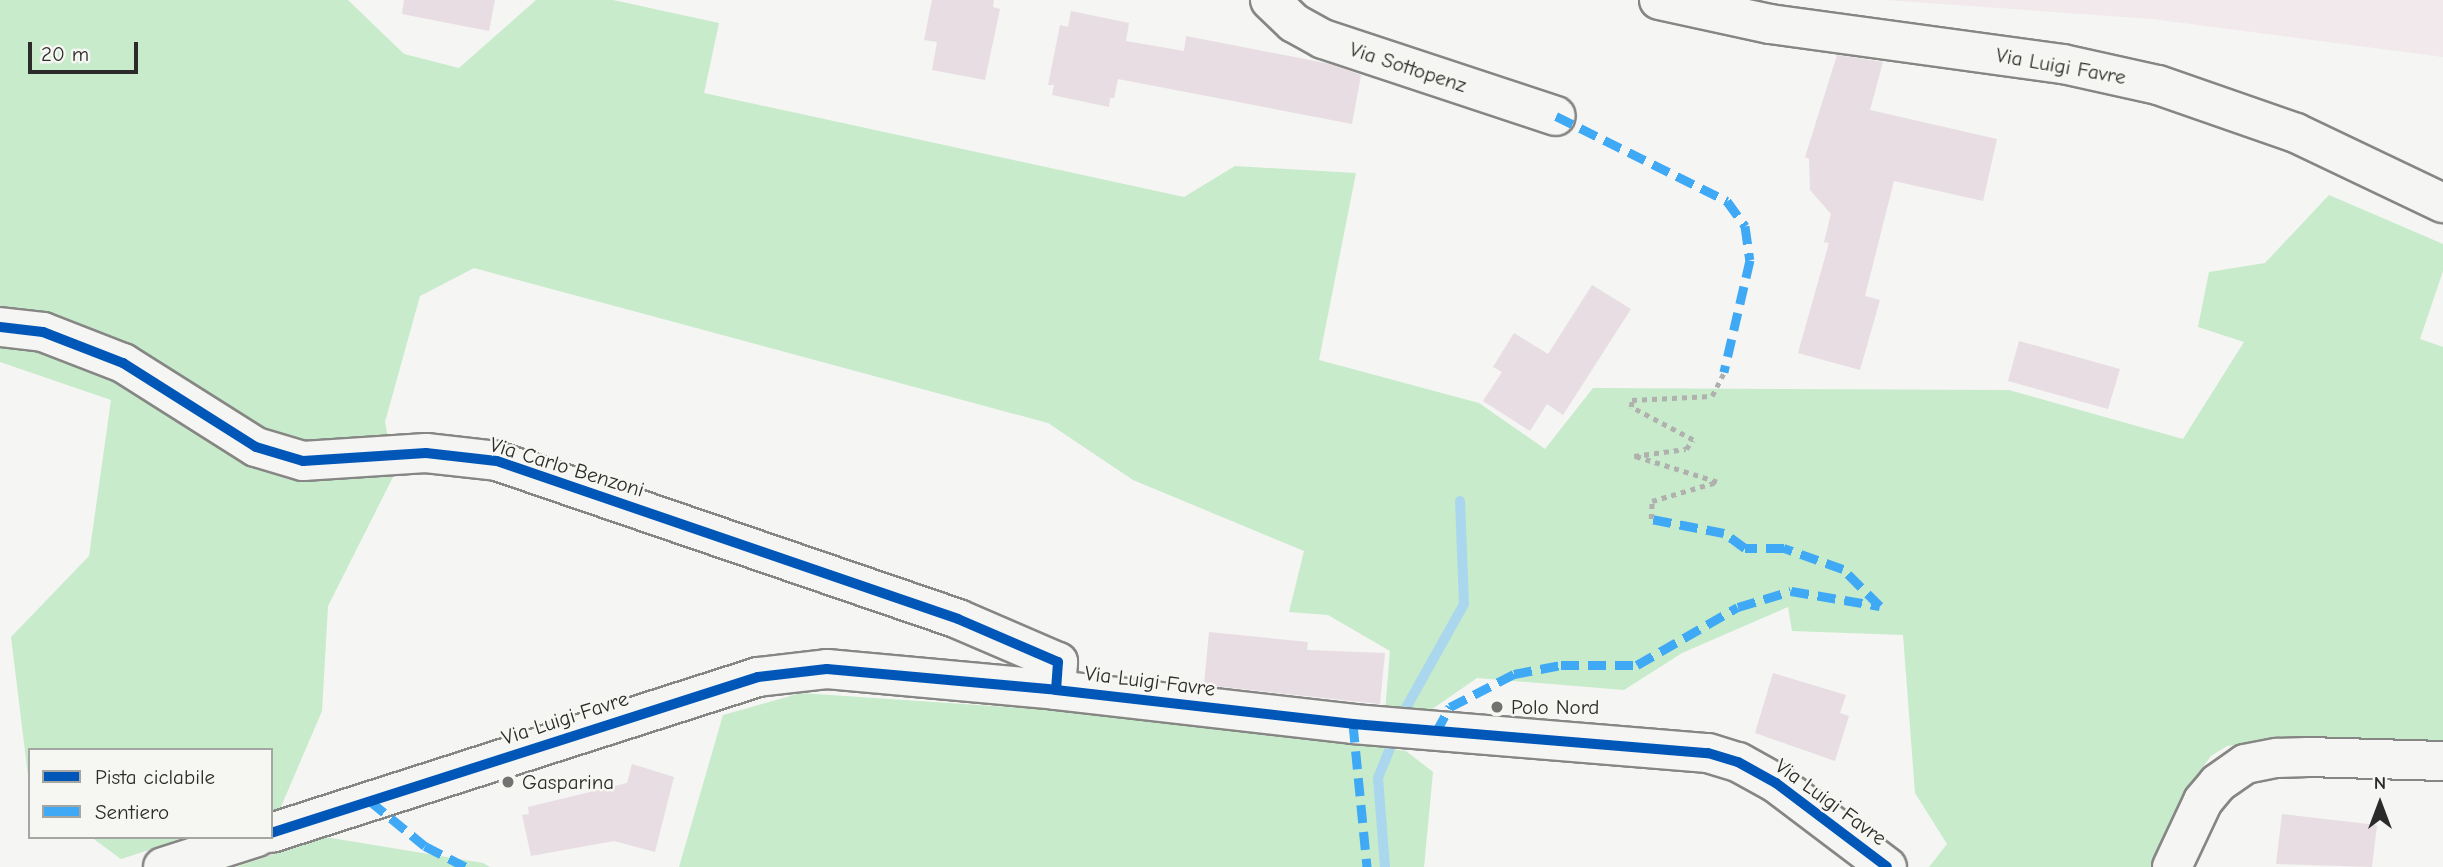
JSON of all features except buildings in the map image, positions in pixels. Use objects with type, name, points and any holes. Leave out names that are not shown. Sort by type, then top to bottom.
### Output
[{"type":"street","name":"Via Sottopenz","points":[[1270,0],[1294,23],[1323,39],[1556,116]]},
{"type":"street","name":"Via Luigi Favre","points":[[1659,0],[1770,24],[2063,64],[2158,85],[2296,133],[2443,203]]},
{"type":"street","name":"Via Carlo Benzoni","points":[[0,327],[43,332],[123,363],[256,447],[279,454],[303,461],[426,453],[497,461],[905,600],[958,619],[1058,662],[1056,690]]},
{"type":"street","name":"Via Luigi Favre","points":[[273,832],[758,677],[827,669],[1056,690],[1436,732],[1708,752],[1738,762],[1776,783],[1887,867]]},
{"type":"street","points":[[2172,867],[2203,801],[2218,783],[2245,764],[2277,758],[2308,757],[2443,761]]},
{"type":"street","points":[[163,867],[251,839]]},
{"type":"path","points":[[1651,519],[1652,501],[1717,482],[1634,456],[1686,449],[1693,440],[1631,407],[1632,400],[1712,396],[1724,372]]},
{"type":"shaded area","points":[[1885,0],[2443,0],[2443,57],[2152,19]]},
{"type":"green space","points":[[0,0],[348,0],[404,54],[459,68],[536,0],[613,0],[719,23],[704,93],[1184,197],[1235,166],[1356,173],[1319,360],[1479,403],[1545,449],[1593,388],[2009,390],[2183,439],[2244,342],[2198,327],[2209,272],[2265,263],[2329,195],[2443,244],[2443,271],[2420,339],[2443,347],[2443,746],[2271,741],[2227,746],[2211,756],[2199,772],[2154,867],[1929,867],[1947,844],[1915,793],[1903,635],[1792,631],[1788,607],[1682,653],[1624,690],[1477,678],[1425,714],[1385,712],[1390,651],[1328,615],[1289,612],[1304,551],[1133,480],[1048,423],[474,268],[420,296],[385,422],[395,473],[328,606],[322,711],[280,809],[273,811],[273,748],[28,748],[28,776],[11,637],[89,556],[111,400],[0,362]]},
{"type":"green space","points":[[801,693],[1110,714],[1406,751],[1433,772],[1424,867],[679,867],[723,715]]},
{"type":"green space","points":[[325,837],[483,863],[490,867],[236,867]]},
{"type":"green space","points":[[94,839],[183,839],[121,859]]},
{"type":"waterway","points":[[1385,867],[1378,778],[1407,706],[1464,604],[1460,501]]},
{"type":"marked path","points":[[1556,116],[1727,201],[1745,226],[1750,260],[1724,372]]},
{"type":"marked path","points":[[1436,732],[1450,707],[1514,674],[1561,665],[1637,665],[1738,607],[1791,591],[1880,606],[1843,569],[1784,548],[1745,548],[1724,533],[1651,519]]},
{"type":"marked path","points":[[1353,724],[1367,867]]},
{"type":"marked path","points":[[370,801],[425,846],[466,867]]},
{"type":"cycle path","points":[[0,327],[43,332],[123,363],[256,447],[303,461],[426,453],[497,461],[958,619],[1058,662],[1056,690]]},
{"type":"cycle path","points":[[273,832],[758,677],[827,669],[1056,690],[1353,724],[1708,753],[1738,762],[1776,783],[1887,867]]},
{"type":"place","name":"Polo Nord","points":[[1497,707]]},
{"type":"place","name":"Gasparina","points":[[508,782]]}]
